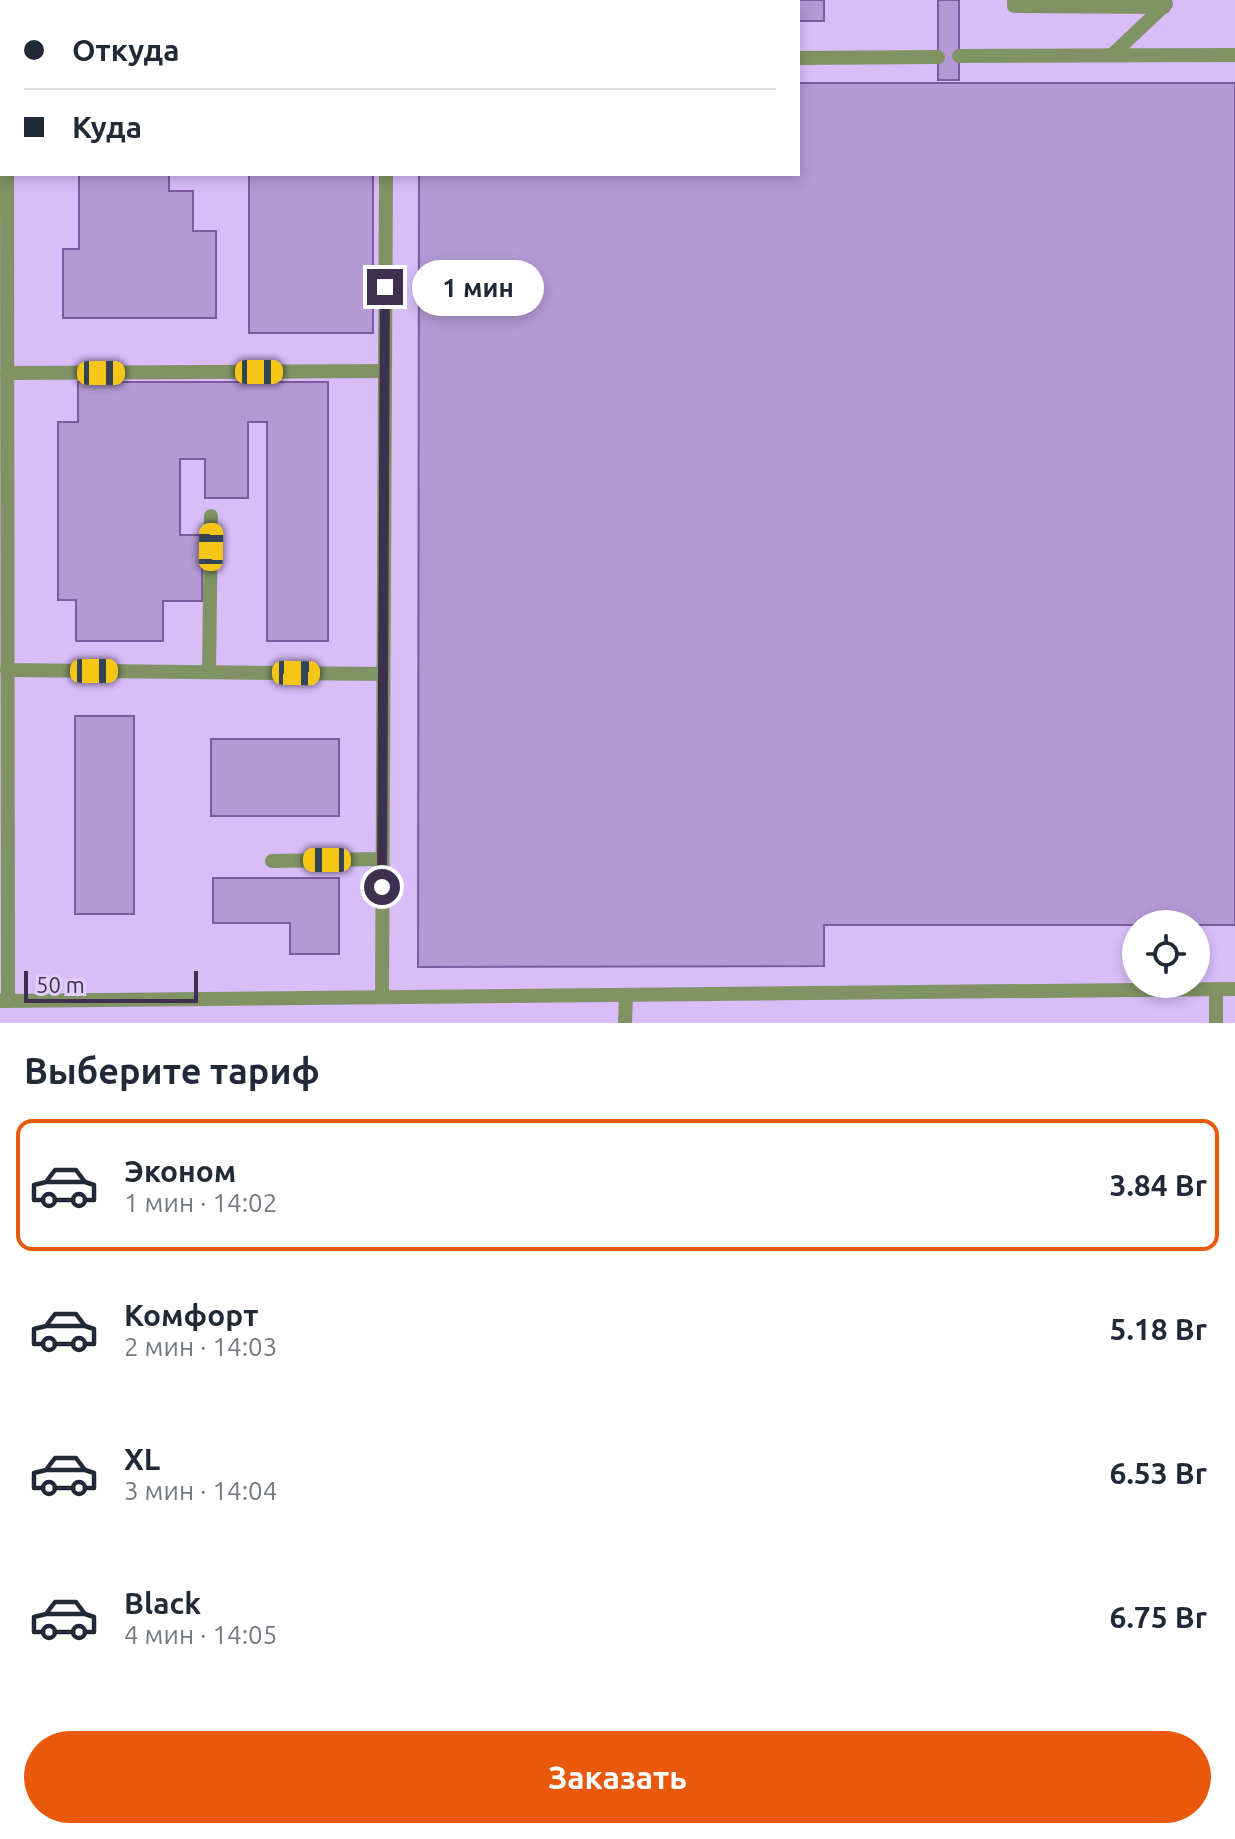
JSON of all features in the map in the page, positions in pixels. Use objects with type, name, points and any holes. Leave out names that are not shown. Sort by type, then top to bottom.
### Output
[{"type":"lane","points":[[1014,0],[1014,6],[1166,4]]},
{"type":"lane","points":[[1112,55],[1166,4]]},
{"type":"lane","points":[[959,56],[1235,55]]},
{"type":"lane","points":[[800,58],[938,57]]},
{"type":"lane","points":[[7,176],[4,1001],[1235,989]]},
{"type":"lane","points":[[382,997],[386,176]]},
{"type":"lane","points":[[7,373],[385,371]]},
{"type":"lane","points":[[209,672],[211,516]]},
{"type":"lane","points":[[7,670],[383,674]]},
{"type":"lane","points":[[272,861],[382,859]]},
{"type":"lane","points":[[1216,989],[1216,1023]]},
{"type":"lane","points":[[625,1023],[626,995]]},
{"type":"building","points":[[800,0],[824,0],[824,21],[800,21]]},
{"type":"building","points":[[938,0],[959,0],[959,80],[938,80]]},
{"type":"building","points":[[800,83],[1235,83],[1235,925],[1210,925],[1210,910],[1122,910],[1122,925],[824,925],[824,966],[418,967],[419,176],[800,176]]},
{"type":"building","points":[[79,176],[169,176],[169,191],[193,191],[193,231],[216,231],[216,318],[63,318],[63,249],[79,249]]},
{"type":"building","points":[[249,176],[373,176],[373,333],[249,333]]},
{"type":"building","points":[[78,382],[328,382],[328,641],[267,641],[267,422],[248,422],[248,498],[205,498],[205,459],[180,459],[180,535],[202,535],[202,601],[163,601],[163,641],[76,641],[76,600],[58,600],[58,422],[78,422]]},
{"type":"building","points":[[75,716],[134,716],[134,914],[75,914]]},
{"type":"building","points":[[211,739],[339,739],[339,816],[211,816]]},
{"type":"building","points":[[213,878],[339,878],[339,954],[290,954],[290,923],[213,923]]},
{"type":"route","points":[[382,887],[385,287]]}]
